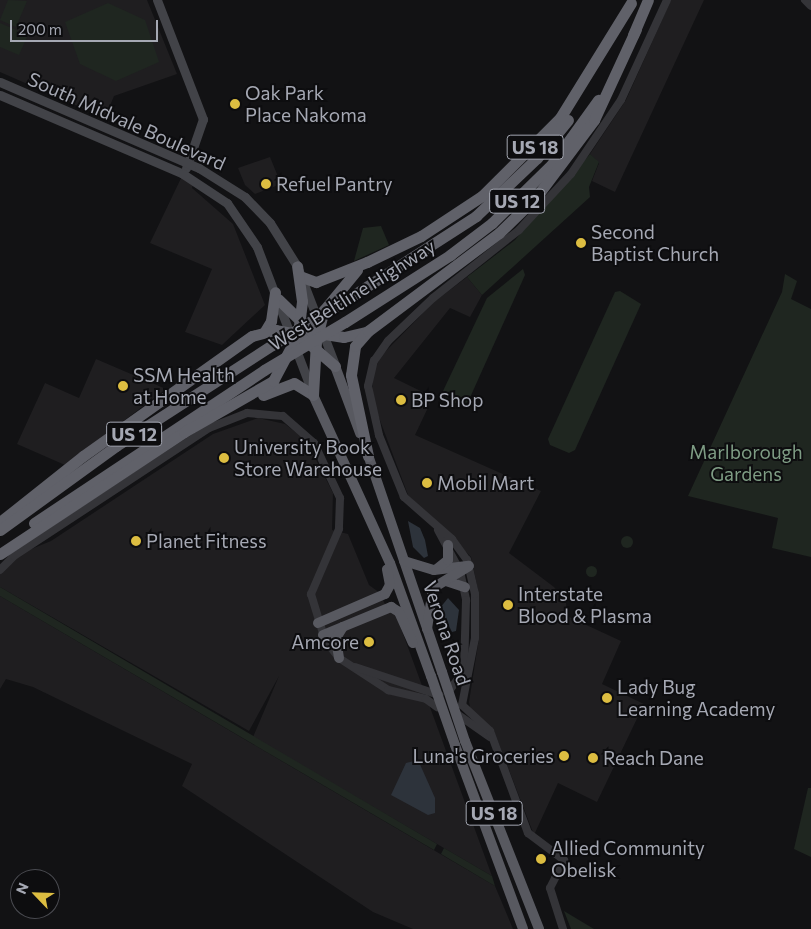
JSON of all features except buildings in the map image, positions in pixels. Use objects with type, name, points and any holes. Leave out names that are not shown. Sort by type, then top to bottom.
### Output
[{"type":"highway","name":"West Beltline Highway","points":[[0,547],[264,370],[345,322],[463,246],[522,196],[585,120],[636,29],[648,0]]},
{"type":"highway","name":"West Beltline Highway","points":[[0,530],[138,431],[464,225],[537,158],[591,84],[632,1]]},
{"type":"highway","name":"US 18","points":[[313,395],[322,340],[321,322],[333,294],[367,262],[472,204],[535,147],[576,96],[632,1]]},
{"type":"highway","name":"US 18","points":[[368,456],[350,364],[355,346],[368,331],[500,233],[537,196],[594,120],[636,29]]},
{"type":"highway","points":[[0,554],[273,381],[295,346],[300,272],[316,282],[367,262]]},
{"type":"highway","points":[[276,295],[296,329]]},
{"type":"highway","points":[[265,331],[271,321],[276,295]]},
{"type":"highway","points":[[0,522],[83,456],[241,342],[265,331],[296,329],[322,340],[368,331]]},
{"type":"highway","points":[[322,340],[335,366]]},
{"type":"highway","name":"Verona Road","points":[[335,366],[442,672],[460,743],[523,929]]},
{"type":"highway","points":[[220,413],[287,384],[301,384],[313,395]]},
{"type":"highway","name":"Verona Road","points":[[313,395],[382,546],[431,676],[538,926]]},
{"type":"highway","points":[[434,570],[448,560],[446,542]]},
{"type":"highway","points":[[318,623],[385,594],[390,585],[382,546]]},
{"type":"highway","points":[[404,561],[434,570],[460,570]]},
{"type":"highway","points":[[427,629],[430,595],[460,570],[469,566]]},
{"type":"highway","points":[[446,581],[464,587]]},
{"type":"highway","points":[[323,635],[382,608],[396,608],[420,659],[427,664]]},
{"type":"highway","points":[[339,658],[337,633],[347,624]]},
{"type":"main road","points":[[157,0],[203,118],[183,174]]},
{"type":"main road","name":"South Midvale Boulevard","points":[[0,82],[188,163],[228,184],[254,204],[300,272],[321,322]]},
{"type":"main road","name":"South Midvale Boulevard","points":[[0,95],[183,174],[236,212],[257,247],[276,295]]},
{"type":"main road","name":"Verona Road","points":[[295,346],[313,395]]},
{"type":"street","points":[[457,714],[462,704],[475,638],[469,566],[456,542],[436,528],[404,498],[379,435],[368,386],[377,354],[425,305],[520,230],[571,174],[621,100],[667,0]]},
{"type":"street","points":[[805,0],[811,6]]},
{"type":"street","points":[[0,570],[190,438],[242,414],[271,413],[306,432],[340,495],[340,526],[311,594],[323,635],[339,658],[388,690],[426,699],[445,716],[457,714],[494,740]]},
{"type":"street","points":[[436,528],[446,542],[469,566]]},
{"type":"street","points":[[437,707],[444,694],[458,683],[466,659],[464,587],[460,570],[446,542]]},
{"type":"street","points":[[355,667],[444,694],[462,704],[494,740],[528,833],[564,860],[550,888],[563,929]]},
{"type":"shaded area","points":[[0,0],[147,0],[177,74],[114,96],[105,118],[0,72]]},
{"type":"shaded area","points":[[671,0],[704,0],[615,192],[592,181],[599,163],[590,154],[626,100]]},
{"type":"shaded area","points":[[270,157],[281,184],[255,194],[245,185],[238,168]]},
{"type":"shaded area","points":[[183,174],[195,180],[192,188],[233,224],[265,305],[222,345],[185,332],[212,269],[150,243]]},
{"type":"shaded area","points":[[467,277],[482,295],[470,317],[450,308],[394,378],[433,397],[415,435],[541,491],[509,553],[554,587],[566,603],[567,616],[621,641],[602,684],[644,704],[597,802],[558,783],[534,835],[494,731],[471,711],[469,702],[479,638],[479,595],[471,557],[408,495],[372,399],[373,373],[381,356],[434,302]]},
{"type":"shaded area","points":[[96,359],[166,389],[65,465],[17,444],[45,383],[79,398]]},
{"type":"shaded area","points":[[258,418],[285,424],[306,440],[333,493],[332,530],[348,534],[369,585],[380,593],[387,609],[395,612],[492,876],[253,737],[279,676],[249,731],[0,587],[0,570],[14,556],[51,541],[213,434]]},
{"type":"shaded area","points":[[408,521],[420,528],[425,540],[428,556],[424,558],[413,547]]},
{"type":"shaded area","points":[[0,596],[495,886],[513,929],[413,929],[373,912],[182,786],[192,764],[33,687],[6,679],[0,689]]},
{"type":"shaded area","points":[[448,598],[459,610],[456,631],[452,632],[440,608]]},
{"type":"shaded area","points":[[418,760],[435,798],[435,813],[428,815],[391,795],[406,763]]},
{"type":"green space","points":[[8,0],[27,1],[16,27],[0,20]]},
{"type":"green space","points":[[108,3],[145,20],[159,62],[116,81],[80,64],[65,22]]},
{"type":"green space","points":[[0,23],[28,35],[19,55],[0,47]]},
{"type":"green space","points":[[590,154],[599,162],[589,187],[590,197],[482,295],[467,277],[515,240]]},
{"type":"green space","points":[[381,226],[389,245],[354,261],[363,228]]},
{"type":"green space","points":[[523,269],[525,275],[468,402],[460,405],[446,399],[443,391],[487,298]]},
{"type":"green space","name":"Marlborough Gardens","points":[[785,274],[797,281],[791,299],[811,309],[811,557],[772,548],[778,518],[688,496],[782,292]]},
{"type":"green space","points":[[620,291],[641,304],[575,450],[569,453],[550,445],[548,439],[615,292]]},
{"type":"green space","points":[[629,536],[632,537],[632,547],[625,548],[622,547],[621,540],[622,537]]},
{"type":"green space","points":[[591,565],[597,571],[591,577],[585,571]]},
{"type":"green space","points":[[0,587],[437,844],[434,850],[0,596]]},
{"type":"green space","points":[[808,788],[811,788],[811,857],[794,849]]},
{"type":"green space","points":[[444,848],[492,876],[495,886],[441,854]]},
{"type":"green space","points":[[564,911],[594,929],[571,929]]},
{"type":"place","name":"Oak Park Place Nakoma","points":[[235,104]]},
{"type":"place","name":"Refuel Pantry","points":[[266,184]]},
{"type":"place","name":"Second Baptist Church","points":[[581,243]]},
{"type":"place","name":"SSM Health at Home","points":[[123,386]]},
{"type":"place","name":"BP Shop","points":[[401,400]]},
{"type":"place","name":"University Book Store Warehouse","points":[[224,458]]},
{"type":"place","name":"Mobil Mart","points":[[427,483]]},
{"type":"place","name":"Planet Fitness","points":[[136,541]]},
{"type":"place","name":"Interstate Blood & Plasma","points":[[508,605]]},
{"type":"place","name":"Amcore","points":[[369,642]]},
{"type":"place","name":"Lady Bug Learning Academy","points":[[607,698]]},
{"type":"place","name":"Luna's Groceries","points":[[564,756]]},
{"type":"place","name":"Reach Dane","points":[[593,758]]},
{"type":"place","name":"Allied Community Obelisk","points":[[541,859]]}]
